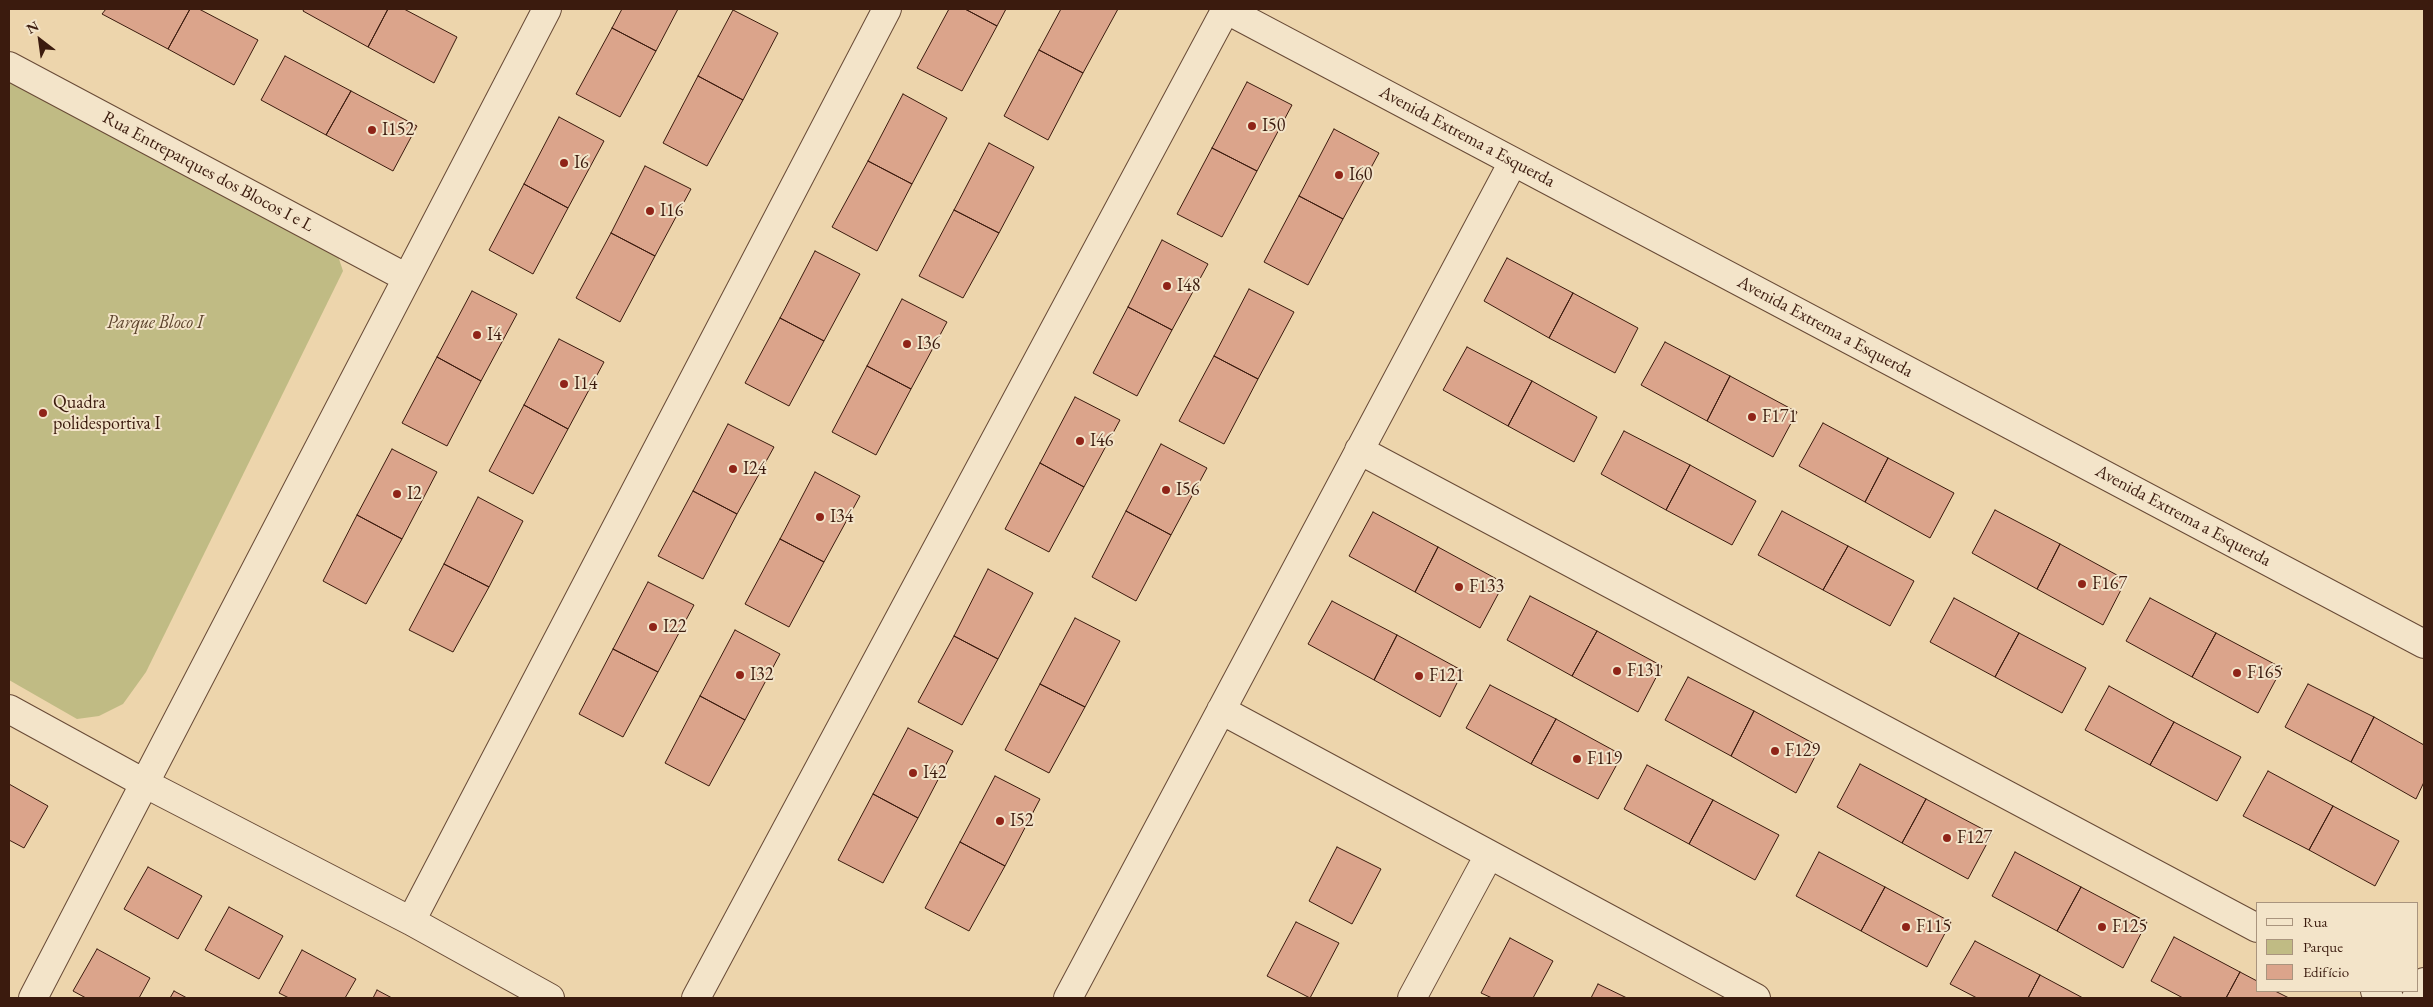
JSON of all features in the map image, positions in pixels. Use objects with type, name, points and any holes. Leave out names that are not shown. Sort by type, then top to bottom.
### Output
[{"type":"street","points":[[412,921],[887,9]]},
{"type":"street","points":[[696,998],[1226,9]]},
{"type":"street","name":"Avenida Extrema a Esquerda","points":[[1226,9],[2424,644]]},
{"type":"street","points":[[33,998],[407,278],[538,12]]},
{"type":"street","name":"Rua Entreparques dos Blocos I e L","points":[[9,66],[407,278]]},
{"type":"street","points":[[1068,998],[1513,162]]},
{"type":"street","points":[[1360,450],[2256,927]]},
{"type":"street","points":[[9,709],[144,783],[412,921],[550,998]]},
{"type":"street","points":[[1221,710],[1751,997]]},
{"type":"street","points":[[1412,998],[1489,854]]},
{"type":"street","points":[[2416,998],[2424,982]]},
{"type":"street","points":[[2377,992],[2389,998]]},
{"type":"green space","name":"Parque Bloco I","points":[[9,80],[338,256],[343,271],[146,672],[123,704],[99,716],[77,719],[9,680]]},
{"type":"building","points":[[106,9],[190,9],[168,49],[102,14]]},
{"type":"building","points":[[190,9],[199,9],[258,40],[234,85],[168,49]]},
{"type":"building","points":[[304,9],[388,9],[368,47],[303,11]]},
{"type":"building","points":[[388,9],[404,9],[457,37],[434,83],[368,47]]},
{"type":"building","points":[[622,9],[678,9],[656,51],[612,28]]},
{"type":"building","points":[[949,9],[965,9],[997,26],[962,91],[917,68]]},
{"type":"building","points":[[965,9],[1006,9],[997,26]]},
{"type":"building","points":[[1061,9],[1118,9],[1083,73],[1039,50]]},
{"type":"building","points":[[733,10],[778,33],[743,100],[698,76]]},
{"type":"building","points":[[612,28],[656,51],[620,117],[576,94]]},
{"type":"building","points":[[1039,50],[1083,73],[1048,140],[1004,116]]},
{"type":"building","points":[[285,56],[351,91],[326,135],[261,100]]},
{"type":"building","points":[[698,76],[743,100],[707,166],[663,143]]},
{"type":"building","name":"I50","points":[[1247,82],[1292,105],[1257,171],[1212,148]]},
{"type":"building","name":"I152","points":[[351,91],[417,126],[393,171],[326,135]]},
{"type":"building","points":[[903,94],[947,118],[912,184],[868,161]]},
{"type":"building","name":"I6","points":[[559,117],[604,141],[568,208],[524,184]]},
{"type":"building","name":"I60","points":[[1334,129],[1379,153],[1343,219],[1299,196]]},
{"type":"building","points":[[989,143],[1034,167],[999,233],[954,210]]},
{"type":"building","points":[[1212,148],[1257,171],[1222,237],[1177,214]]},
{"type":"building","points":[[868,161],[912,184],[877,251],[832,227]]},
{"type":"building","name":"I16","points":[[645,166],[691,189],[655,256],[611,233]]},
{"type":"building","points":[[524,184],[568,208],[533,274],[489,250]]},
{"type":"building","points":[[1299,196],[1343,219],[1308,285],[1264,262]]},
{"type":"building","points":[[954,210],[999,233],[963,298],[919,276]]},
{"type":"building","points":[[611,233],[655,256],[620,322],[576,298]]},
{"type":"building","name":"I48","points":[[1162,240],[1208,264],[1172,330],[1128,307]]},
{"type":"building","points":[[815,251],[860,274],[824,341],[780,318]]},
{"type":"building","points":[[1507,258],[1573,293],[1549,338],[1484,301]]},
{"type":"building","points":[[1249,289],[1294,312],[1258,379],[1214,356]]},
{"type":"building","name":"I4","points":[[472,291],[517,314],[481,381],[437,357]]},
{"type":"building","points":[[1573,293],[1638,328],[1615,373],[1549,338]]},
{"type":"building","name":"I36","points":[[902,299],[947,322],[911,389],[867,366]]},
{"type":"building","points":[[1128,307],[1172,330],[1137,396],[1093,373]]},
{"type":"building","points":[[780,318],[824,341],[789,406],[745,383]]},
{"type":"building","name":"I14","points":[[559,339],[604,362],[568,429],[524,405]]},
{"type":"building","points":[[1665,342],[1730,376],[1707,421],[1641,385]]},
{"type":"building","points":[[1467,347],[1532,381],[1508,426],[1443,390]]},
{"type":"building","points":[[1214,356],[1258,379],[1224,444],[1179,421]]},
{"type":"building","points":[[437,357],[481,381],[447,446],[402,423]]},
{"type":"building","points":[[867,366],[911,389],[876,455],[832,432]]},
{"type":"building","name":"F171","points":[[1730,376],[1797,412],[1773,457],[1707,421]]},
{"type":"building","points":[[1532,381],[1597,417],[1574,462],[1508,426]]},
{"type":"building","name":"I46","points":[[1075,397],[1120,420],[1084,487],[1040,463]]},
{"type":"building","points":[[524,405],[568,429],[533,494],[489,471]]},
{"type":"building","points":[[1823,423],[1888,458],[1865,502],[1799,466]]},
{"type":"building","name":"I24","points":[[728,424],[774,447],[737,514],[693,491]]},
{"type":"building","points":[[1624,431],[1690,465],[1666,510],[1601,474]]},
{"type":"building","name":"I56","points":[[1161,444],[1207,468],[1171,535],[1126,511]]},
{"type":"building","name":"I2","points":[[392,449],[437,472],[402,539],[357,515]]},
{"type":"building","points":[[1888,458],[1954,493],[1930,538],[1865,502]]},
{"type":"building","points":[[1040,463],[1084,487],[1049,552],[1005,529]]},
{"type":"building","points":[[1690,465],[1756,501],[1732,545],[1666,510]]},
{"type":"building","name":"I34","points":[[815,472],[860,496],[824,562],[780,539]]},
{"type":"building","points":[[693,491],[737,514],[703,579],[658,556]]},
{"type":"building","points":[[478,497],[523,521],[489,587],[444,564]]},
{"type":"building","points":[[1995,510],[2060,544],[2037,589],[1972,553]]},
{"type":"building","points":[[1126,511],[1171,535],[1136,601],[1092,577]]},
{"type":"building","points":[[1782,511],[1848,546],[1823,590],[1758,555]]},
{"type":"building","points":[[1373,512],[1438,547],[1415,592],[1349,556]]},
{"type":"building","points":[[357,515],[402,539],[366,604],[323,581]]},
{"type":"building","points":[[780,539],[824,562],[789,627],[745,604]]},
{"type":"building","name":"F167","points":[[2060,544],[2126,580],[2103,625],[2037,589]]},
{"type":"building","points":[[1848,546],[1914,581],[1890,626],[1823,590]]},
{"type":"building","name":"F133","points":[[1438,547],[1504,583],[1480,628],[1415,592]]},
{"type":"building","points":[[444,564],[489,587],[453,652],[409,630]]},
{"type":"building","points":[[988,569],[1033,593],[998,659],[954,636]]},
{"type":"building","name":"I22","points":[[648,582],[694,605],[658,672],[613,649]]},
{"type":"building","points":[[1530,596],[1597,631],[1572,676],[1507,640]]},
{"type":"building","points":[[1954,598],[2019,633],[1995,677],[1930,642]]},
{"type":"building","points":[[2150,598],[2216,633],[2192,677],[2126,641]]},
{"type":"building","points":[[1332,601],[1397,635],[1374,680],[1308,644]]},
{"type":"building","points":[[1075,618],[1120,641],[1085,707],[1040,684]]},
{"type":"building","name":"I32","points":[[735,630],[780,654],[745,720],[700,696]]},
{"type":"building","name":"F131","points":[[1597,631],[1662,666],[1638,712],[1572,676]]},
{"type":"building","points":[[2019,633],[2086,668],[2062,713],[1995,677]]},
{"type":"building","name":"F165","points":[[2216,633],[2282,668],[2258,713],[2192,677]]},
{"type":"building","name":"F121","points":[[1397,635],[1463,671],[1440,717],[1374,680]]},
{"type":"building","points":[[954,636],[998,659],[962,725],[918,702]]},
{"type":"building","points":[[613,649],[658,672],[623,737],[579,714]]},
{"type":"building","points":[[1688,677],[1754,711],[1731,756],[1665,720]]},
{"type":"building","points":[[1040,684],[1085,707],[1049,773],[1005,750]]},
{"type":"building","points":[[2308,684],[2374,717],[2351,762],[2285,727]]},
{"type":"building","points":[[1490,685],[1556,719],[1531,764],[1466,728]]},
{"type":"building","points":[[2109,686],[2174,722],[2150,765],[2085,730]]},
{"type":"building","points":[[700,696],[745,720],[709,786],[665,763]]},
{"type":"building","name":"F129","points":[[1754,711],[1820,747],[1796,793],[1731,756]]},
{"type":"building","points":[[2374,717],[2424,745],[2424,782],[2416,799],[2351,762]]},
{"type":"building","name":"F119","points":[[1556,719],[1622,755],[1598,799],[1531,764]]},
{"type":"building","points":[[2174,722],[2241,757],[2217,801],[2150,765]]},
{"type":"building","name":"I42","points":[[908,728],[953,751],[918,818],[873,794]]},
{"type":"building","points":[[1860,764],[1926,799],[1902,843],[1837,807]]},
{"type":"building","points":[[1647,765],[1713,800],[1689,844],[1624,809]]},
{"type":"building","points":[[2268,771],[2333,806],[2309,850],[2243,816]]},
{"type":"building","name":"I52","points":[[995,776],[1040,799],[1005,866],[960,842]]},
{"type":"building","points":[[9,784],[48,806],[24,848],[9,840]]},
{"type":"building","points":[[873,794],[918,818],[883,883],[838,860]]},
{"type":"building","name":"F127","points":[[1926,799],[1992,834],[1968,879],[1902,843]]},
{"type":"building","points":[[1713,800],[1779,835],[1755,880],[1689,844]]},
{"type":"building","points":[[2333,806],[2399,841],[2375,886],[2309,850]]},
{"type":"building","points":[[960,842],[1005,866],[969,931],[925,908]]},
{"type":"building","points":[[1337,847],[1381,869],[1352,924],[1309,901]]},
{"type":"building","points":[[1819,852],[1885,887],[1861,931],[1796,896]]},
{"type":"building","points":[[2015,852],[2081,887],[2057,931],[1992,896]]},
{"type":"building","points":[[148,867],[202,896],[178,939],[124,909]]},
{"type":"building","name":"F115","points":[[1885,887],[1951,922],[1927,967],[1861,931]]},
{"type":"building","name":"F125","points":[[2081,887],[2147,922],[2123,968],[2057,931]]},
{"type":"building","points":[[229,907],[283,936],[259,979],[205,950]]},
{"type":"building","points":[[1296,922],[1339,943],[1310,998],[1267,976]]},
{"type":"building","points":[[2174,937],[2240,972],[2226,998],[2183,998],[2151,981]]},
{"type":"building","points":[[1510,938],[1553,961],[1533,998],[1492,998],[1481,993]]},
{"type":"building","points":[[1975,941],[2040,975],[2028,998],[1977,998],[1950,984]]},
{"type":"building","points":[[97,949],[150,978],[139,998],[86,998],[73,991]]},
{"type":"building","points":[[302,950],[356,979],[345,998],[289,998],[279,993]]},
{"type":"building","points":[[2240,972],[2256,980],[2256,992],[2277,992],[2289,998],[2226,998]]},
{"type":"building","points":[[2040,975],[2083,998],[2028,998]]},
{"type":"building","points":[[1598,984],[1627,998],[1591,998]]},
{"type":"building","points":[[377,990],[392,998],[373,998]]},
{"type":"building","points":[[174,991],[187,998],[170,998]]},
{"type":"place","name":"I50","points":[[1252,126]]},
{"type":"place","name":"I152","points":[[372,130]]},
{"type":"place","name":"I6","points":[[564,163]]},
{"type":"place","name":"I60","points":[[1339,175]]},
{"type":"place","name":"I16","points":[[650,211]]},
{"type":"place","name":"I48","points":[[1167,286]]},
{"type":"place","name":"I4","points":[[477,335]]},
{"type":"place","name":"I36","points":[[907,344]]},
{"type":"place","name":"I14","points":[[564,384]]},
{"type":"place","name":"Quadra polidesportiva I","points":[[43,413]]},
{"type":"place","name":"F171","points":[[1752,417]]},
{"type":"place","name":"I46","points":[[1080,441]]},
{"type":"place","name":"I24","points":[[733,469]]},
{"type":"place","name":"I56","points":[[1166,490]]},
{"type":"place","name":"I2","points":[[397,494]]},
{"type":"place","name":"I34","points":[[820,517]]},
{"type":"place","name":"F167","points":[[2082,584]]},
{"type":"place","name":"F133","points":[[1459,587]]},
{"type":"place","name":"I22","points":[[653,627]]},
{"type":"place","name":"F131","points":[[1617,671]]},
{"type":"place","name":"F165","points":[[2237,673]]},
{"type":"place","name":"I32","points":[[740,675]]},
{"type":"place","name":"F121","points":[[1419,676]]},
{"type":"place","name":"F129","points":[[1775,751]]},
{"type":"place","name":"F119","points":[[1577,759]]},
{"type":"place","name":"I42","points":[[913,773]]},
{"type":"place","name":"I52","points":[[1000,821]]},
{"type":"place","name":"F127","points":[[1947,838]]},
{"type":"place","name":"F115","points":[[1906,927]]},
{"type":"place","name":"F125","points":[[2102,927]]}]
